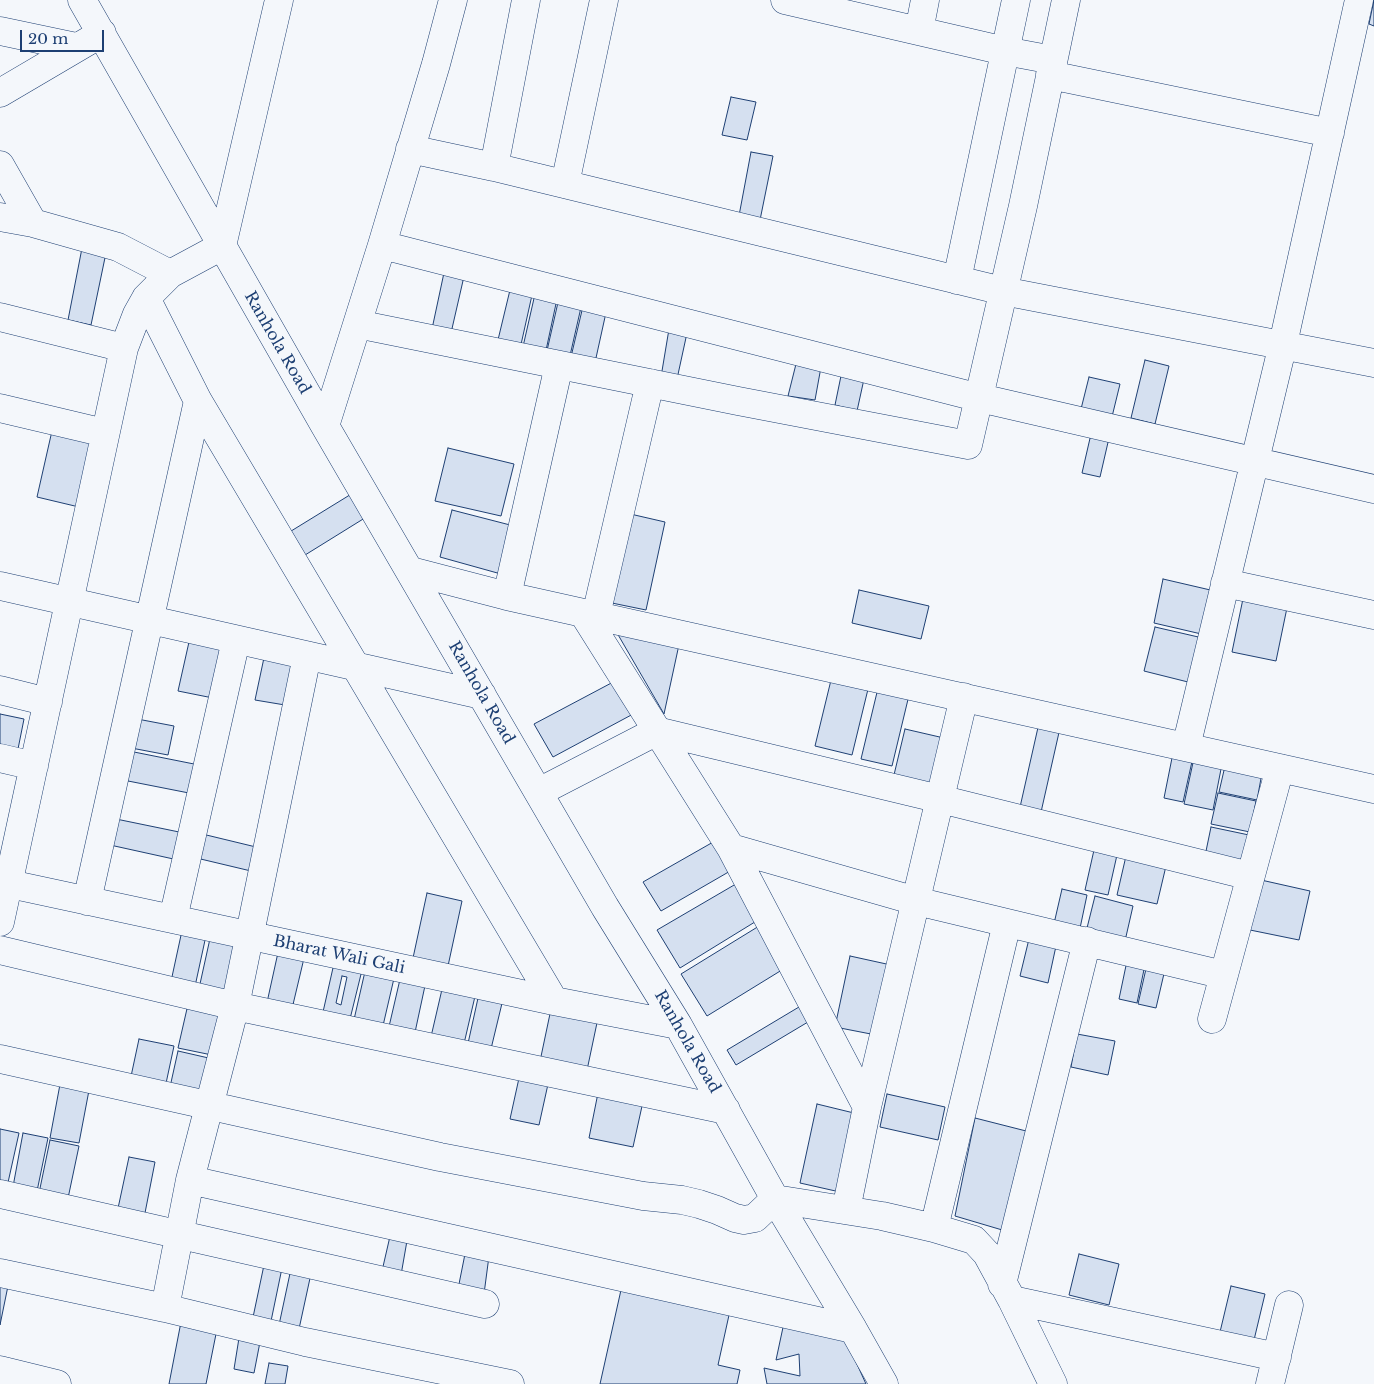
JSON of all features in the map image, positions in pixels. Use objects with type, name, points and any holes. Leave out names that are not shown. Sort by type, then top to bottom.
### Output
[{"type":"street","name":"Ranhola Road","points":[[82,0],[325,426],[605,907],[678,1025],[775,1199],[884,1384]]},
{"type":"street","points":[[0,922],[4,883],[34,766],[124,348],[137,314],[146,298],[170,274],[222,246],[279,0]]},
{"type":"street","points":[[325,426],[382,245],[453,0]]},
{"type":"street","points":[[494,167],[526,0]]},
{"type":"street","points":[[565,184],[604,0]]},
{"type":"street","points":[[785,0],[1005,51],[1052,68],[1330,133]]},
{"type":"street","points":[[919,31],[925,0]]},
{"type":"street","points":[[957,280],[1016,0]]},
{"type":"street","points":[[357,324],[968,445],[980,398],[1066,0]]},
{"type":"street","points":[[1186,747],[1283,344],[1359,0]]},
{"type":"street","points":[[0,31],[76,47]]},
{"type":"street","points":[[0,93],[102,33]]},
{"type":"street","points":[[410,148],[1003,291],[1374,363]]},
{"type":"street","points":[[0,165],[33,223]]},
{"type":"street","points":[[0,217],[33,223],[118,247],[170,274]]},
{"type":"street","points":[[382,245],[980,398],[1374,489]]},
{"type":"street","points":[[146,298],[198,401],[554,1001]]},
{"type":"street","points":[[0,316],[124,348]]},
{"type":"street","points":[[508,596],[559,365]]},
{"type":"street","points":[[650,383],[590,614],[657,731],[731,848],[867,1107]]},
{"type":"street","points":[[87,901],[198,401]]},
{"type":"street","points":[[0,408],[106,433]]},
{"type":"street","points":[[411,571],[508,596],[1374,789]]},
{"type":"street","points":[[1225,583],[1374,615]]},
{"type":"street","points":[[0,586],[482,696]]},
{"type":"street","points":[[173,919],[236,640]]},
{"type":"street","points":[[165,1308],[190,1180],[234,1006],[307,656]]},
{"type":"street","points":[[0,690],[48,702]]},
{"type":"street","points":[[846,1210],[867,1107],[964,697]]},
{"type":"street","points":[[539,792],[657,731],[1250,876]]},
{"type":"street","points":[[0,758],[34,766]]},
{"type":"street","points":[[1212,1018],[1280,768]]},
{"type":"street","points":[[731,848],[916,901],[1224,975]]},
{"type":"street","name":"Bharat Wali Gali","points":[[4,883],[554,1001],[678,1025]]},
{"type":"street","points":[[934,1228],[1007,923]]},
{"type":"street","points":[[1007,1292],[1087,941]]},
{"type":"street","points":[[0,950],[234,1006],[726,1110]]},
{"type":"street","points":[[0,1059],[440,1157],[643,1196],[699,1204],[744,1220],[755,1218],[775,1199],[882,1216],[934,1228],[974,1240],[988,1254],[1053,1384]]},
{"type":"street","points":[[190,1180],[853,1330]]},
{"type":"street","points":[[0,1194],[486,1304]]},
{"type":"street","points":[[0,1273],[165,1308],[305,1342],[510,1384]]},
{"type":"street","points":[[1007,1292],[1277,1357]]},
{"type":"street","points":[[1270,1384],[1289,1305]]},
{"type":"street","points":[[0,1370],[57,1384]]},
{"type":"building","points":[[1374,0],[1374,26],[1369,24]]},
{"type":"building","points":[[731,97],[756,102],[747,140],[722,135]]},
{"type":"building","points":[[751,152],[773,156],[759,225],[738,221]]},
{"type":"building","points":[[83,243],[107,248],[91,325],[68,320]]},
{"type":"building","points":[[445,268],[465,272],[451,333],[432,329]]},
{"type":"building","points":[[510,290],[532,295],[520,349],[497,344]]},
{"type":"building","points":[[535,294],[557,299],[545,355],[522,351]]},
{"type":"building","points":[[559,298],[582,303],[569,360],[546,355]]},
{"type":"building","points":[[584,302],[607,308],[594,367],[570,361]]},
{"type":"building","points":[[669,329],[687,333],[677,379],[661,377]]},
{"type":"building","points":[[1145,360],[1169,366],[1155,424],[1131,418]]},
{"type":"building","points":[[796,364],[821,367],[815,400],[788,396]]},
{"type":"building","points":[[842,371],[864,379],[857,411],[835,405]]},
{"type":"building","points":[[1089,377],[1120,384],[1110,425],[1079,417]]},
{"type":"building","points":[[54,422],[97,432],[79,507],[37,497]]},
{"type":"building","points":[[1091,434],[1109,438],[1100,477],[1082,473]]},
{"type":"building","points":[[448,448],[514,464],[501,516],[435,501]]},
{"type":"building","points":[[353,493],[368,516],[297,560],[283,536]]},
{"type":"building","points":[[452,510],[514,526],[501,574],[440,557]]},
{"type":"building","points":[[626,513],[665,522],[646,610],[607,602]]},
{"type":"building","points":[[1163,579],[1219,592],[1210,636],[1154,623]]},
{"type":"building","points":[[1245,589],[1289,598],[1276,661],[1232,652]]},
{"type":"building","points":[[859,590],[929,606],[921,639],[852,623]]},
{"type":"building","points":[[613,626],[680,640],[664,714]]},
{"type":"building","points":[[1155,627],[1207,639],[1196,684],[1144,671]]},
{"type":"building","points":[[189,642],[223,649],[213,698],[178,691]]},
{"type":"building","points":[[265,653],[294,659],[285,705],[255,700]]},
{"type":"building","points":[[832,676],[869,685],[852,755],[815,746]]},
{"type":"building","points":[[617,680],[635,713],[553,757],[534,724]]},
{"type":"building","points":[[879,684],[910,691],[892,766],[861,759]]},
{"type":"building","points":[[0,714],[24,719],[18,749],[0,746]]},
{"type":"building","points":[[132,718],[174,726],[168,755],[126,747]]},
{"type":"building","points":[[1039,723],[1060,728],[1039,821],[1018,816]]},
{"type":"building","points":[[905,729],[944,738],[932,788],[893,779]]},
{"type":"building","points":[[129,751],[199,765],[194,794],[123,780]]},
{"type":"building","points":[[1173,753],[1193,757],[1183,802],[1164,798]]},
{"type":"building","points":[[1194,758],[1222,764],[1213,810],[1184,804]]},
{"type":"building","points":[[1225,766],[1262,773],[1257,800],[1219,792]]},
{"type":"building","points":[[1218,793],[1256,801],[1250,832],[1211,824]]},
{"type":"building","points":[[116,819],[184,833],[178,860],[110,845]]},
{"type":"building","points":[[1211,827],[1249,835],[1243,864],[1205,856]]},
{"type":"building","points":[[194,832],[256,847],[251,871],[188,856]]},
{"type":"building","points":[[715,841],[732,870],[661,911],[643,882]]},
{"type":"building","points":[[1094,850],[1117,855],[1108,895],[1085,890]]},
{"type":"building","points":[[1126,856],[1166,866],[1157,904],[1117,895]]},
{"type":"building","points":[[1261,880],[1310,891],[1299,940],[1250,930]]},
{"type":"building","points":[[741,881],[763,917],[680,968],[657,930]]},
{"type":"building","points":[[1062,889],[1087,895],[1079,933],[1053,928]]},
{"type":"building","points":[[427,893],[462,901],[448,966],[413,958]]},
{"type":"building","points":[[1095,896],[1133,906],[1125,941],[1086,932]]},
{"type":"building","points":[[764,923],[790,965],[707,1016],[681,974]]},
{"type":"building","points":[[183,926],[207,931],[194,991],[170,986]]},
{"type":"building","points":[[211,934],[237,939],[224,998],[198,993]]},
{"type":"building","points":[[1029,939],[1056,946],[1048,983],[1020,976]]},
{"type":"building","points":[[279,948],[305,954],[291,1013],[266,1007]]},
{"type":"building","points":[[850,956],[891,965],[876,1035],[835,1027]]},
{"type":"building","points":[[1128,956],[1146,960],[1137,1003],[1119,999]]},
{"type":"building","points":[[335,959],[363,966],[350,1019],[323,1012]],"holes":[[[342,976],[347,977],[341,1005],[336,1003]]]},
{"type":"building","points":[[1148,960],[1166,965],[1156,1008],[1138,1004]]},
{"type":"building","points":[[366,967],[395,974],[382,1030],[353,1024]]},
{"type":"building","points":[[401,975],[426,981],[414,1037],[388,1031]]},
{"type":"building","points":[[443,985],[476,992],[463,1048],[430,1041]]},
{"type":"building","points":[[480,989],[504,995],[490,1053],[467,1048]]},
{"type":"building","points":[[189,1000],[223,1008],[212,1055],[178,1048]]},
{"type":"building","points":[[809,1001],[818,1016],[736,1065],[727,1050]]},
{"type":"building","points":[[551,1009],[598,1018],[586,1075],[539,1066]]},
{"type":"building","points":[[1077,1034],[1115,1041],[1108,1075],[1071,1067]]},
{"type":"building","points":[[139,1039],[174,1046],[165,1088],[130,1081]]},
{"type":"building","points":[[178,1051],[213,1059],[205,1094],[170,1087]]},
{"type":"building","points":[[521,1069],[550,1075],[539,1125],[510,1119]]},
{"type":"building","points":[[61,1079],[90,1085],[79,1143],[50,1138]]},
{"type":"building","points":[[599,1088],[644,1097],[633,1147],[589,1138]]},
{"type":"building","points":[[887,1094],[945,1107],[938,1140],[880,1127]]},
{"type":"building","points":[[817,1104],[858,1114],[840,1192],[800,1183]]},
{"type":"building","points":[[975,1118],[1034,1133],[1009,1232],[955,1216]]},
{"type":"building","points":[[0,1129],[19,1133],[7,1187],[0,1186]]},
{"type":"building","points":[[23,1133],[48,1138],[36,1196],[12,1192]]},
{"type":"building","points":[[50,1140],[79,1146],[67,1203],[38,1198]]},
{"type":"building","points":[[129,1157],[155,1162],[144,1218],[117,1213]]},
{"type":"building","points":[[391,1232],[408,1235],[401,1275],[382,1271]]},
{"type":"building","points":[[466,1249],[489,1256],[484,1294],[458,1289]]},
{"type":"building","points":[[1079,1254],[1119,1264],[1109,1305],[1069,1295]]},
{"type":"building","points":[[292,1264],[312,1269],[299,1329],[279,1325]]},
{"type":"building","points":[[264,1265],[282,1268],[270,1326],[252,1322]]},
{"type":"building","points":[[0,1279],[9,1281],[0,1325]]},
{"type":"building","points":[[623,1281],[731,1306],[718,1365],[740,1370],[737,1384],[600,1384]]},
{"type":"building","points":[[1231,1286],[1265,1294],[1254,1340],[1220,1332]]},
{"type":"building","points":[[785,1318],[842,1331],[866,1384],[767,1384],[764,1368],[800,1376],[799,1354],[776,1360]]},
{"type":"building","points":[[181,1322],[217,1329],[206,1384],[169,1384]]},
{"type":"building","points":[[239,1338],[260,1342],[254,1373],[234,1369]]},
{"type":"building","points":[[269,1363],[288,1366],[285,1384],[265,1384]]}]
